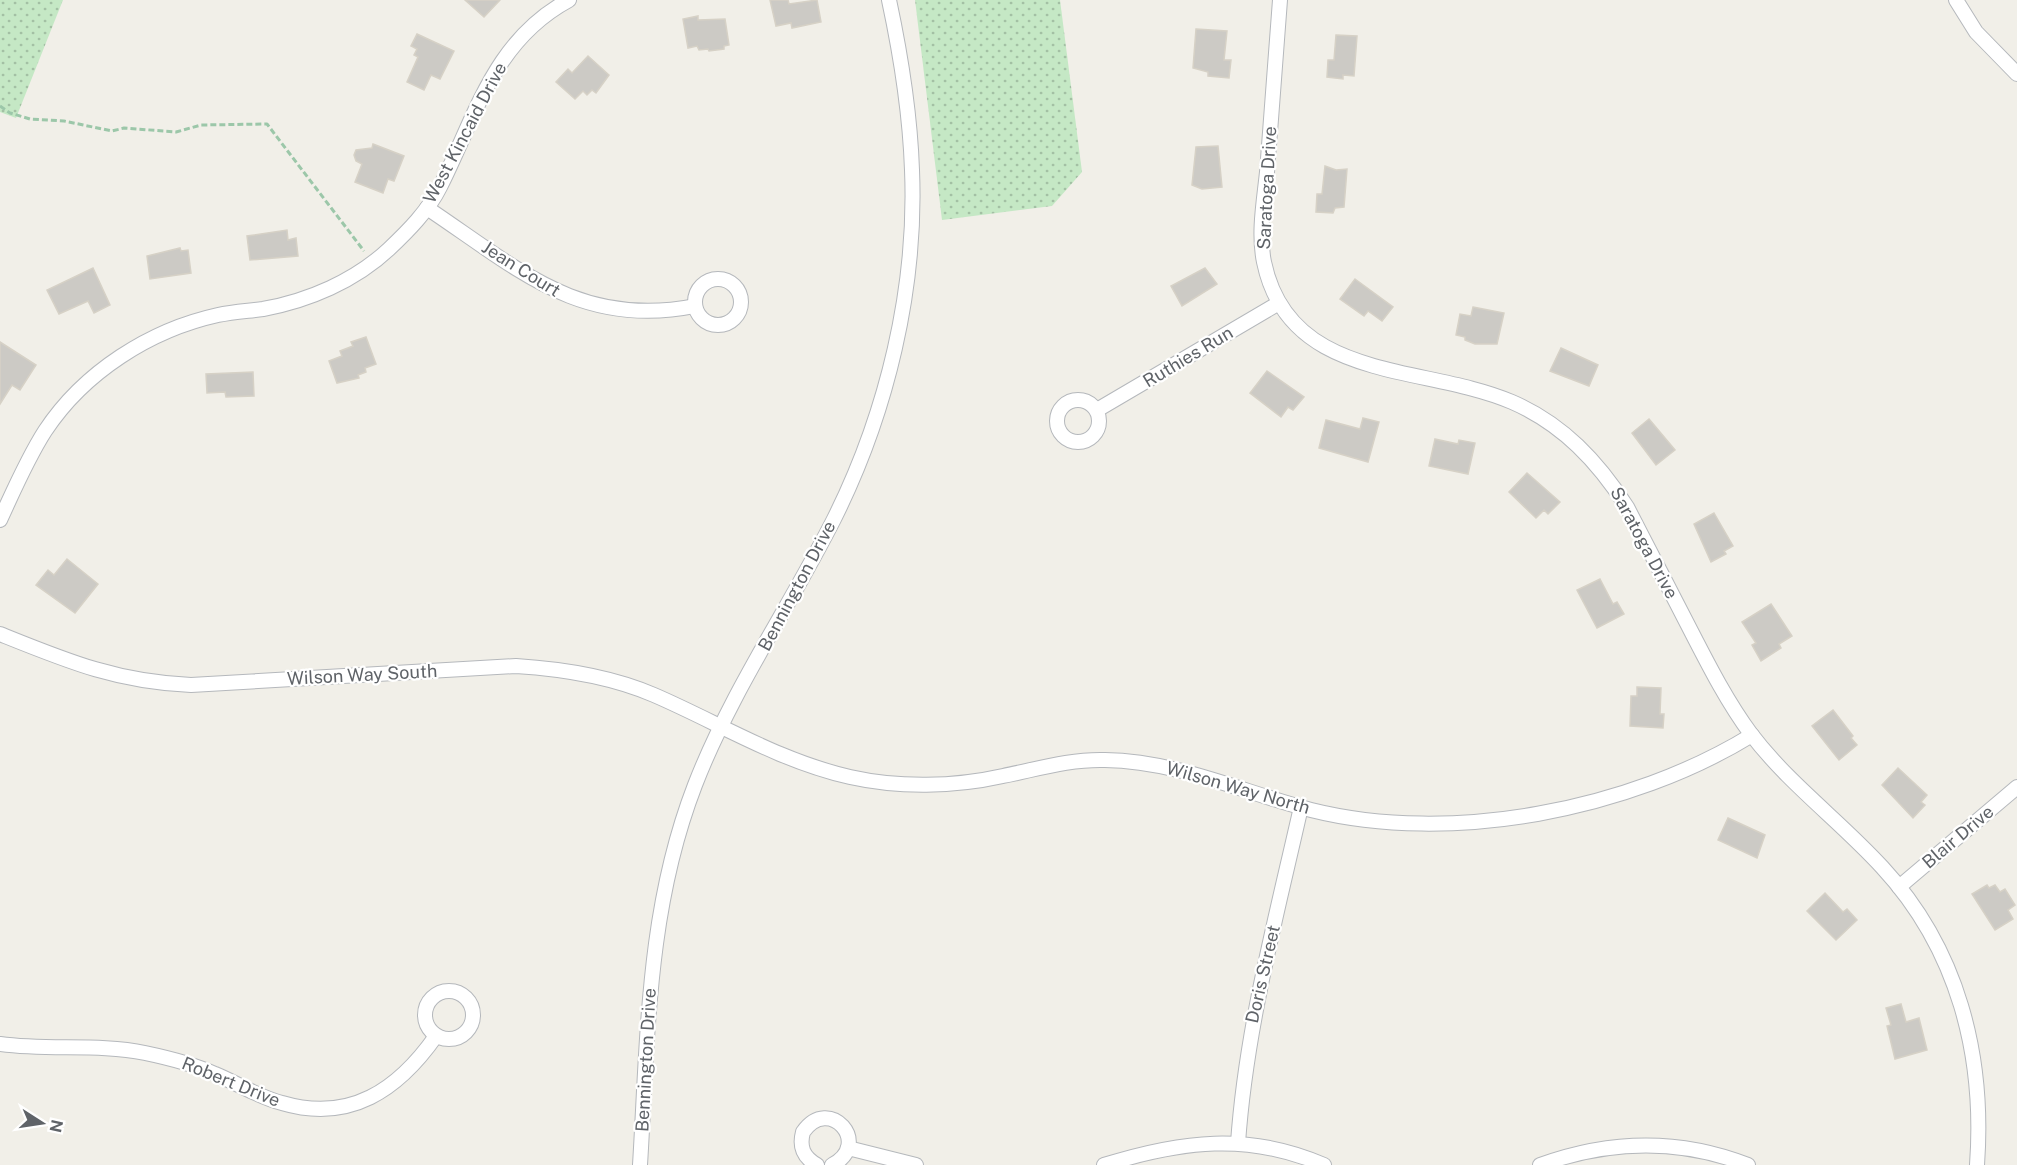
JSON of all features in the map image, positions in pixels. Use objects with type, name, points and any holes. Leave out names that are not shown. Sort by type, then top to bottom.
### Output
[{"type":"street","name":"West Kincaid Drive","points":[[0,520],[29,459],[46,430],[84,386],[110,364],[159,335],[191,322],[294,302],[327,289],[372,262],[408,230],[440,188],[483,91],[499,64],[540,19],[569,0]]},
{"type":"street","name":"Bennington Drive","points":[[640,1165],[646,1017],[653,959],[681,824],[695,783],[721,727],[835,518],[869,435],[897,335],[907,272],[912,171],[906,95],[889,0]]},
{"type":"street","name":"Saratoga Drive","points":[[1280,0],[1262,239],[1269,280],[1279,303],[1292,321],[1324,348],[1347,358],[1485,392],[1512,402],[1563,432],[1610,479],[1627,507],[1719,685],[1752,735],[1779,767],[1899,887],[1940,950],[1967,1022],[1979,1098],[1977,1165]]},
{"type":"street","points":[[1956,0],[1976,32],[2017,74]]},
{"type":"street","name":"Jean Court","points":[[427,208],[545,286],[570,298],[600,308],[628,312],[656,312],[695,306]]},
{"type":"street","name":"Ruthies Run","points":[[1097,410],[1279,303]]},
{"type":"street","name":"Wilson Way South","points":[[0,633],[87,668],[119,677],[158,683],[191,685],[477,668],[548,668],[617,682],[653,694],[721,727]]},
{"type":"street","name":"Wilson Way North","points":[[721,727],[784,757],[821,770],[892,783],[931,785],[971,782],[1071,761],[1121,761],[1176,768],[1301,807],[1381,820],[1435,822],[1490,820],[1544,813],[1638,789],[1718,755],[1752,735]]},
{"type":"street","name":"Blair Drive","points":[[1899,887],[2017,787]]},
{"type":"street","name":"Doris Street","points":[[1238,1143],[1242,1080],[1250,1032],[1301,807]]},
{"type":"street","name":"Robert Drive","points":[[0,1044],[142,1052],[181,1061],[280,1103],[322,1109],[345,1106],[384,1090],[403,1077],[436,1036]]},
{"type":"street","points":[[817,1165],[806,1158],[801,1140],[807,1125],[814,1120],[828,1118],[837,1121],[848,1134],[848,1148],[840,1161],[832,1165]]},
{"type":"street","points":[[1104,1165],[1171,1146],[1238,1143],[1278,1149],[1324,1165]]},
{"type":"street","points":[[1540,1165],[1601,1148],[1634,1144],[1668,1145],[1701,1150],[1748,1165]]},
{"type":"street","points":[[848,1148],[916,1165]]},
{"type":"path","points":[[0,106],[10,113],[30,119],[64,121],[112,131],[124,128],[176,132],[201,125],[267,124],[372,262]]},
{"type":"green space","points":[[0,0],[63,0],[16,118],[0,112]]},
{"type":"green space","points":[[915,0],[1060,0],[1082,172],[1052,206],[942,220]]},
{"type":"building","points":[[465,0],[500,0],[484,17]]},
{"type":"building","points":[[770,0],[788,0],[789,4],[817,0],[821,22],[792,28],[791,23],[776,26]]},
{"type":"building","points":[[698,16],[698,20],[725,19],[729,45],[724,46],[724,49],[709,51],[708,49],[699,50],[697,46],[688,48],[683,19]]},
{"type":"building","points":[[1196,29],[1227,31],[1224,60],[1231,60],[1229,78],[1208,76],[1208,72],[1193,68]]},
{"type":"building","points":[[417,34],[454,51],[440,79],[431,75],[424,90],[407,82],[418,57],[414,55],[417,49],[411,46]]},
{"type":"building","points":[[1336,35],[1357,36],[1354,76],[1343,75],[1343,79],[1327,77],[1328,60],[1334,60]]},
{"type":"building","points":[[588,56],[609,75],[596,93],[592,90],[587,95],[583,91],[575,99],[556,82],[568,69],[572,73]]},
{"type":"building","points":[[373,144],[404,156],[394,181],[388,179],[383,193],[355,182],[362,164],[356,161],[354,155],[356,150],[372,148]]},
{"type":"building","points":[[1218,146],[1222,187],[1202,189],[1192,185],[1196,147]]},
{"type":"building","points":[[1325,166],[1336,170],[1347,169],[1344,207],[1335,208],[1333,213],[1316,212],[1317,194],[1322,194]]},
{"type":"building","points":[[287,230],[288,240],[296,238],[298,256],[250,260],[247,236]]},
{"type":"building","points":[[180,248],[181,251],[188,250],[191,273],[150,279],[147,256]]},
{"type":"building","points":[[93,268],[110,305],[94,313],[88,301],[59,314],[47,290]]},
{"type":"building","points":[[1205,268],[1217,284],[1182,306],[1171,286]]},
{"type":"building","points":[[1355,279],[1393,307],[1382,321],[1368,311],[1364,316],[1340,299]]},
{"type":"building","points":[[1473,307],[1504,313],[1497,344],[1475,344],[1465,340],[1465,337],[1456,335],[1460,314],[1471,316]]},
{"type":"building","points":[[366,337],[376,364],[365,368],[366,372],[358,375],[359,378],[337,383],[329,361],[342,356],[340,351],[353,346],[351,342]]},
{"type":"building","points":[[0,342],[36,365],[20,390],[12,385],[0,404]]},
{"type":"building","points":[[1561,348],[1598,365],[1589,386],[1550,371]]},
{"type":"building","points":[[1267,371],[1304,397],[1293,410],[1288,407],[1281,417],[1250,393]]},
{"type":"building","points":[[253,372],[254,396],[226,397],[225,392],[207,393],[206,374]]},
{"type":"building","points":[[1363,418],[1379,422],[1368,462],[1319,448],[1326,420],[1360,429]]},
{"type":"building","points":[[1649,419],[1675,450],[1656,465],[1632,433]]},
{"type":"building","points":[[1435,439],[1458,444],[1459,440],[1475,443],[1468,474],[1429,466]]},
{"type":"building","points":[[1527,473],[1560,502],[1548,514],[1544,510],[1536,518],[1509,492]]},
{"type":"building","points":[[1714,513],[1733,546],[1724,551],[1726,554],[1711,562],[1694,524]]},
{"type":"building","points":[[67,559],[98,584],[75,613],[36,585],[48,570],[54,575]]},
{"type":"building","points":[[1600,579],[1613,604],[1617,602],[1624,614],[1597,628],[1577,590]]},
{"type":"building","points":[[1771,604],[1792,636],[1779,644],[1781,648],[1761,661],[1752,645],[1756,643],[1742,622]]},
{"type":"building","points":[[1637,687],[1661,688],[1660,714],[1664,714],[1663,728],[1630,726],[1631,696],[1637,696]]},
{"type":"building","points":[[1833,710],[1857,745],[1839,760],[1812,726]]},
{"type":"building","points":[[1898,768],[1927,795],[1921,802],[1925,805],[1913,818],[1882,785]]},
{"type":"building","points":[[1728,818],[1765,835],[1757,858],[1718,840]]},
{"type":"building","points":[[1987,885],[1989,888],[1995,885],[2000,892],[2005,889],[2015,905],[2008,910],[2013,919],[1995,930],[1972,894]]},
{"type":"building","points":[[1825,893],[1843,912],[1847,909],[1857,920],[1836,940],[1807,911]]},
{"type":"building","points":[[1901,1004],[1906,1022],[1919,1018],[1927,1050],[1895,1059],[1887,1026],[1891,1025],[1886,1008]]}]
